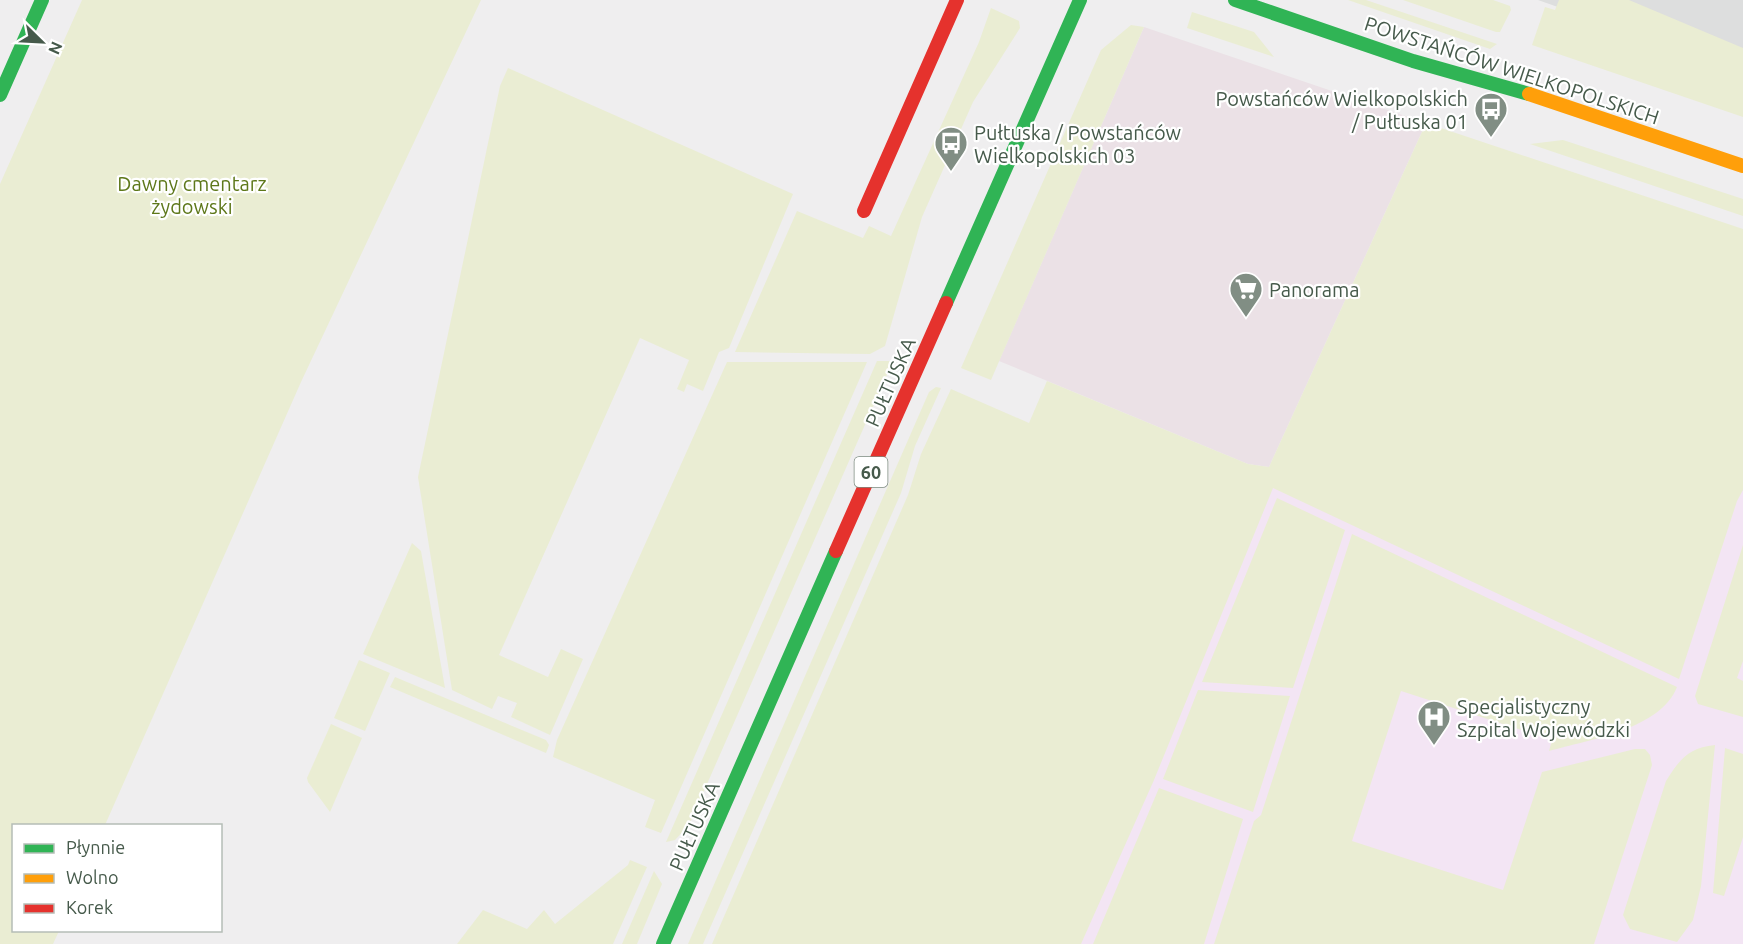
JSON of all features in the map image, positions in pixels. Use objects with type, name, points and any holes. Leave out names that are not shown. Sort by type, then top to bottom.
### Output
[{"type":"main road","points":[[0,95],[42,0]]},
{"type":"main road","points":[[864,212],[957,0]]},
{"type":"main road","name":"PUŁTUSKA","points":[[663,944],[1080,0]]},
{"type":"main road","name":"POWSTAŃCÓW WIELKOPOLSKICH","points":[[1235,0],[1413,61],[1531,95],[1743,166]]},
{"type":"shaded area","points":[[1538,0],[1743,0],[1743,71],[1555,6]]},
{"type":"shaded area","points":[[1144,27],[1426,123],[1269,467],[1248,464],[999,361]]},
{"type":"shaded area","name":"Specjalistyczny Szpital Wojewódzki","points":[[1743,384],[1743,944],[1038,944],[1269,467]]},
{"type":"green space","name":"Dawny cmentarz żydowski","points":[[82,0],[481,0],[301,382],[105,824],[12,824],[12,932],[59,932],[53,944],[0,944],[0,184]]},
{"type":"green space","points":[[1348,0],[1366,0],[1497,44],[1490,49]]},
{"type":"green space","points":[[1403,0],[1493,0],[1510,6],[1511,10],[1500,32],[1496,32]]},
{"type":"green space","points":[[1559,0],[1629,0],[1743,48],[1743,117],[1532,45],[1545,7],[1555,10]]},
{"type":"green space","points":[[991,8],[1019,21],[1020,28],[973,102],[922,217],[885,346],[870,354],[735,352],[797,211],[863,238],[869,226],[891,236],[979,42]]},
{"type":"green space","points":[[1192,12],[1254,32],[1274,57],[1187,28]]},
{"type":"green space","points":[[1131,25],[1144,27],[991,380],[961,368],[1101,50]]},
{"type":"green space","points":[[508,68],[793,194],[729,348],[719,352],[703,391],[687,384],[684,392],[677,389],[689,360],[640,338],[499,655],[548,677],[561,649],[583,659],[550,735],[511,717],[517,703],[498,696],[492,709],[452,690],[418,477],[500,86]]},
{"type":"green space","points":[[1426,123],[1743,229],[1743,490],[1737,501],[1679,679],[1273,488],[1154,780],[1081,944],[712,944],[908,495],[921,454],[951,389],[1029,423],[1047,381],[1248,464],[1269,467]]},
{"type":"green space","points":[[1563,140],[1743,199],[1743,216],[1530,144]]},
{"type":"green space","points":[[877,361],[893,361],[689,825],[675,840],[666,842]]},
{"type":"green space","points":[[727,362],[867,362],[661,833],[645,827],[655,800],[553,757],[557,740]]},
{"type":"green space","points":[[936,387],[941,388],[915,446],[901,493],[703,944],[688,944],[929,392]]},
{"type":"green space","points":[[1277,498],[1345,530],[1293,688],[1202,682]]},
{"type":"green space","points":[[1352,534],[1677,687],[1669,701],[1640,723],[1622,731],[1549,751],[1552,740],[1401,691],[1352,841],[1503,890],[1542,772],[1635,749],[1645,749],[1650,755],[1652,765],[1594,944],[1214,944],[1254,821],[1261,815]]},
{"type":"green space","points":[[412,543],[421,551],[445,688],[363,654]]},
{"type":"green space","points":[[1743,545],[1743,661],[1737,678],[1743,681],[1743,717],[1698,704],[1695,696]]},
{"type":"green space","points":[[359,660],[390,673],[365,731],[334,718]]},
{"type":"green space","points":[[395,677],[546,740],[549,745],[546,753],[390,687]]},
{"type":"green space","points":[[1198,690],[1290,696],[1253,812],[1163,779]]},
{"type":"green space","points":[[331,724],[362,738],[330,812],[307,778]]},
{"type":"green space","points":[[1715,745],[1701,886],[1693,920],[1677,942],[1630,929],[1623,915],[1666,781],[1691,752]]},
{"type":"green space","points":[[1725,748],[1743,754],[1743,837],[1724,896],[1713,893]]},
{"type":"green space","points":[[1159,788],[1243,819],[1204,944],[1093,944]]},
{"type":"green space","points":[[630,860],[647,867],[613,944],[457,944],[483,910],[527,929],[544,910],[555,924],[628,865]]},
{"type":"green space","points":[[654,871],[662,884],[637,944],[622,944]]},
{"type":"traffic: fast","points":[[0,95],[42,0]]},
{"type":"traffic: fast","points":[[946,303],[1080,0]]},
{"type":"traffic: fast","points":[[1235,0],[1413,61],[1529,94]]},
{"type":"traffic: fast","points":[[663,944],[836,551]]},
{"type":"traffic: slow","points":[[1529,94],[1743,166]]},
{"type":"traffic: jam","points":[[864,211],[957,0]]},
{"type":"traffic: jam","points":[[836,551],[946,303]]},
{"type":"place","name":"Powstańców Wielkopolskich / Pułtuska 01","points":[[1491,138]]},
{"type":"place","name":"Pułtuska / Powstańców Wielkopolskich 03","points":[[951,172]]},
{"type":"place","name":"Panorama","points":[[1246,318]]},
{"type":"place","name":"Specjalistyczny Szpital Wojewódzki","points":[[1434,746]]}]
